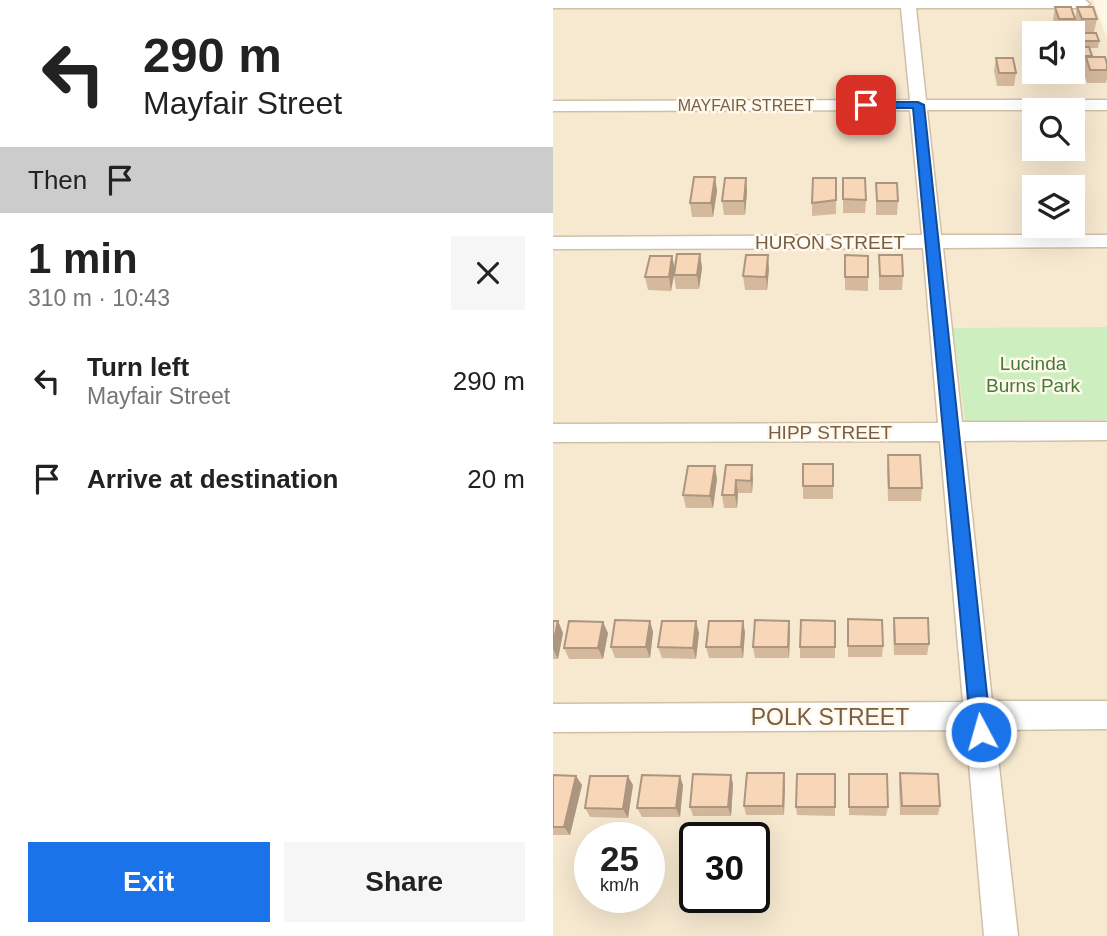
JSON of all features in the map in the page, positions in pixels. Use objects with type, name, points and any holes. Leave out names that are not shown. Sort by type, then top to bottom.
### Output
[{"type":"street","points":[[908,2],[1001,936]]},
{"type":"street","points":[[553,4],[1083,4]]},
{"type":"street","name":"MAYFAIR STREET","points":[[553,106],[1107,105]]},
{"type":"street","name":"HURON STREET","points":[[553,243],[1107,241]]},
{"type":"street","name":"HIPP STREET","points":[[553,433],[1107,431]]},
{"type":"street","name":"POLK STREET","points":[[553,718],[1107,715]]},
{"type":"shaded area","points":[[553,0],[1093,0],[1107,39],[1107,936],[553,936]]},
{"type":"green space","name":"Lucinda Burns Park","points":[[1107,327],[1107,420],[965,421],[953,328]]},
{"type":"building","points":[[1055,7],[1071,7],[1075,19],[1059,19]]},
{"type":"building","points":[[1077,7],[1093,7],[1097,19],[1082,19]]},
{"type":"building","points":[[1085,33],[1096,33],[1099,41],[1085,41]]},
{"type":"building","points":[[1085,47],[1089,47],[1092,56],[1085,56]]},
{"type":"building","points":[[1086,57],[1105,57],[1107,70],[1090,70]]},
{"type":"building","points":[[996,58],[1013,58],[1016,73],[999,73]]},
{"type":"building","points":[[694,177],[715,177],[711,203],[690,203]]},
{"type":"building","points":[[725,178],[746,178],[744,201],[722,201]]},
{"type":"building","points":[[813,178],[836,178],[836,200],[812,203]]},
{"type":"building","points":[[843,178],[865,178],[866,200],[843,199]]},
{"type":"building","points":[[876,183],[897,183],[898,201],[877,201]]},
{"type":"building","points":[[677,254],[700,254],[697,275],[674,275]]},
{"type":"building","points":[[746,255],[768,255],[766,277],[743,276]]},
{"type":"building","points":[[845,255],[868,256],[868,277],[845,277]]},
{"type":"building","points":[[879,255],[902,255],[903,276],[880,276]]},
{"type":"building","points":[[650,256],[672,256],[669,277],[645,277]]},
{"type":"building","points":[[888,455],[920,455],[922,488],[889,488]]},
{"type":"building","points":[[803,464],[833,464],[833,486],[803,486]]},
{"type":"building","points":[[726,465],[752,465],[751,481],[736,480],[735,495],[722,495]]},
{"type":"building","points":[[688,466],[715,466],[710,496],[683,495]]},
{"type":"building","points":[[894,618],[928,618],[929,644],[895,644]]},
{"type":"building","points":[[848,619],[882,620],[883,646],[848,646]]},
{"type":"building","points":[[615,620],[650,621],[646,647],[611,647]]},
{"type":"building","points":[[755,620],[789,621],[788,647],[753,647]]},
{"type":"building","points":[[801,620],[835,621],[835,647],[800,647]]},
{"type":"building","points":[[553,621],[558,621],[553,644]]},
{"type":"building","points":[[569,621],[603,622],[598,648],[564,648]]},
{"type":"building","points":[[662,621],[696,621],[693,648],[658,647]]},
{"type":"building","points":[[709,621],[743,621],[741,647],[706,647]]},
{"type":"building","points":[[747,773],[784,773],[783,806],[744,806]]},
{"type":"building","points":[[900,773],[938,774],[940,806],[902,806]]},
{"type":"building","points":[[693,774],[731,775],[728,807],[690,807]]},
{"type":"building","points":[[797,774],[835,774],[835,807],[796,807]]},
{"type":"building","points":[[849,774],[887,774],[888,807],[849,807]]},
{"type":"building","points":[[553,775],[576,776],[564,827],[553,827]]},
{"type":"building","points":[[642,775],[680,776],[676,808],[637,808]]},
{"type":"building","points":[[590,776],[628,776],[623,809],[585,808]]},
{"type":"route","points":[[866,105],[918,105],[981,732]]}]
